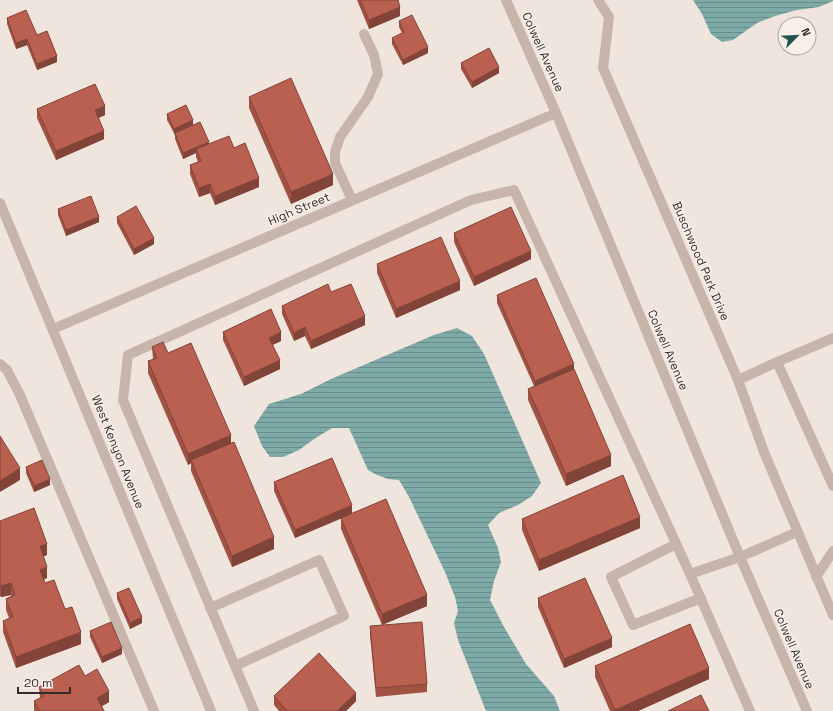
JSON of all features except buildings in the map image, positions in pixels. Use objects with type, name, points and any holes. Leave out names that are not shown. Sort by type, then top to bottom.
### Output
[{"type":"street","name":"Colwell Avenue","points":[[506,0],[556,113],[740,557],[807,711]]},
{"type":"street","name":"Buschwood Park Drive","points":[[598,0],[609,17],[603,68],[738,380],[764,452],[833,615]]},
{"type":"street","points":[[352,200],[335,163],[335,152],[340,137],[368,97],[378,74],[374,55],[364,34]]},
{"type":"street","name":"High Street","points":[[53,329],[556,113]]},
{"type":"street","points":[[254,711],[123,400],[128,355],[471,200],[514,190],[701,598],[750,711]]},
{"type":"street","name":"West Kenyon Avenue","points":[[0,203],[210,711]]},
{"type":"street","points":[[738,380],[833,338]]},
{"type":"street","points":[[777,362],[833,486]]},
{"type":"street","points":[[0,364],[7,370],[20,396],[154,711]]},
{"type":"street","points":[[690,574],[740,557],[797,532]]},
{"type":"street","points":[[676,544],[611,577],[633,625],[701,598]]},
{"type":"street","points":[[816,576],[833,551]]},
{"type":"street","points":[[210,608],[319,560],[344,616],[235,666]]},
{"type":"water","points":[[693,0],[833,1],[819,7],[797,10],[775,16],[757,23],[733,40],[722,42],[711,34],[702,14]]},
{"type":"water","points":[[457,328],[472,336],[484,354],[541,483],[532,496],[518,505],[499,513],[488,525],[498,548],[501,562],[494,581],[490,600],[526,664],[554,696],[560,711],[486,711],[458,640],[454,623],[458,611],[455,597],[445,572],[409,497],[399,480],[388,479],[368,470],[349,428],[332,428],[299,450],[283,457],[270,457],[262,446],[254,426],[269,404],[301,394],[331,379],[434,335]]}]
